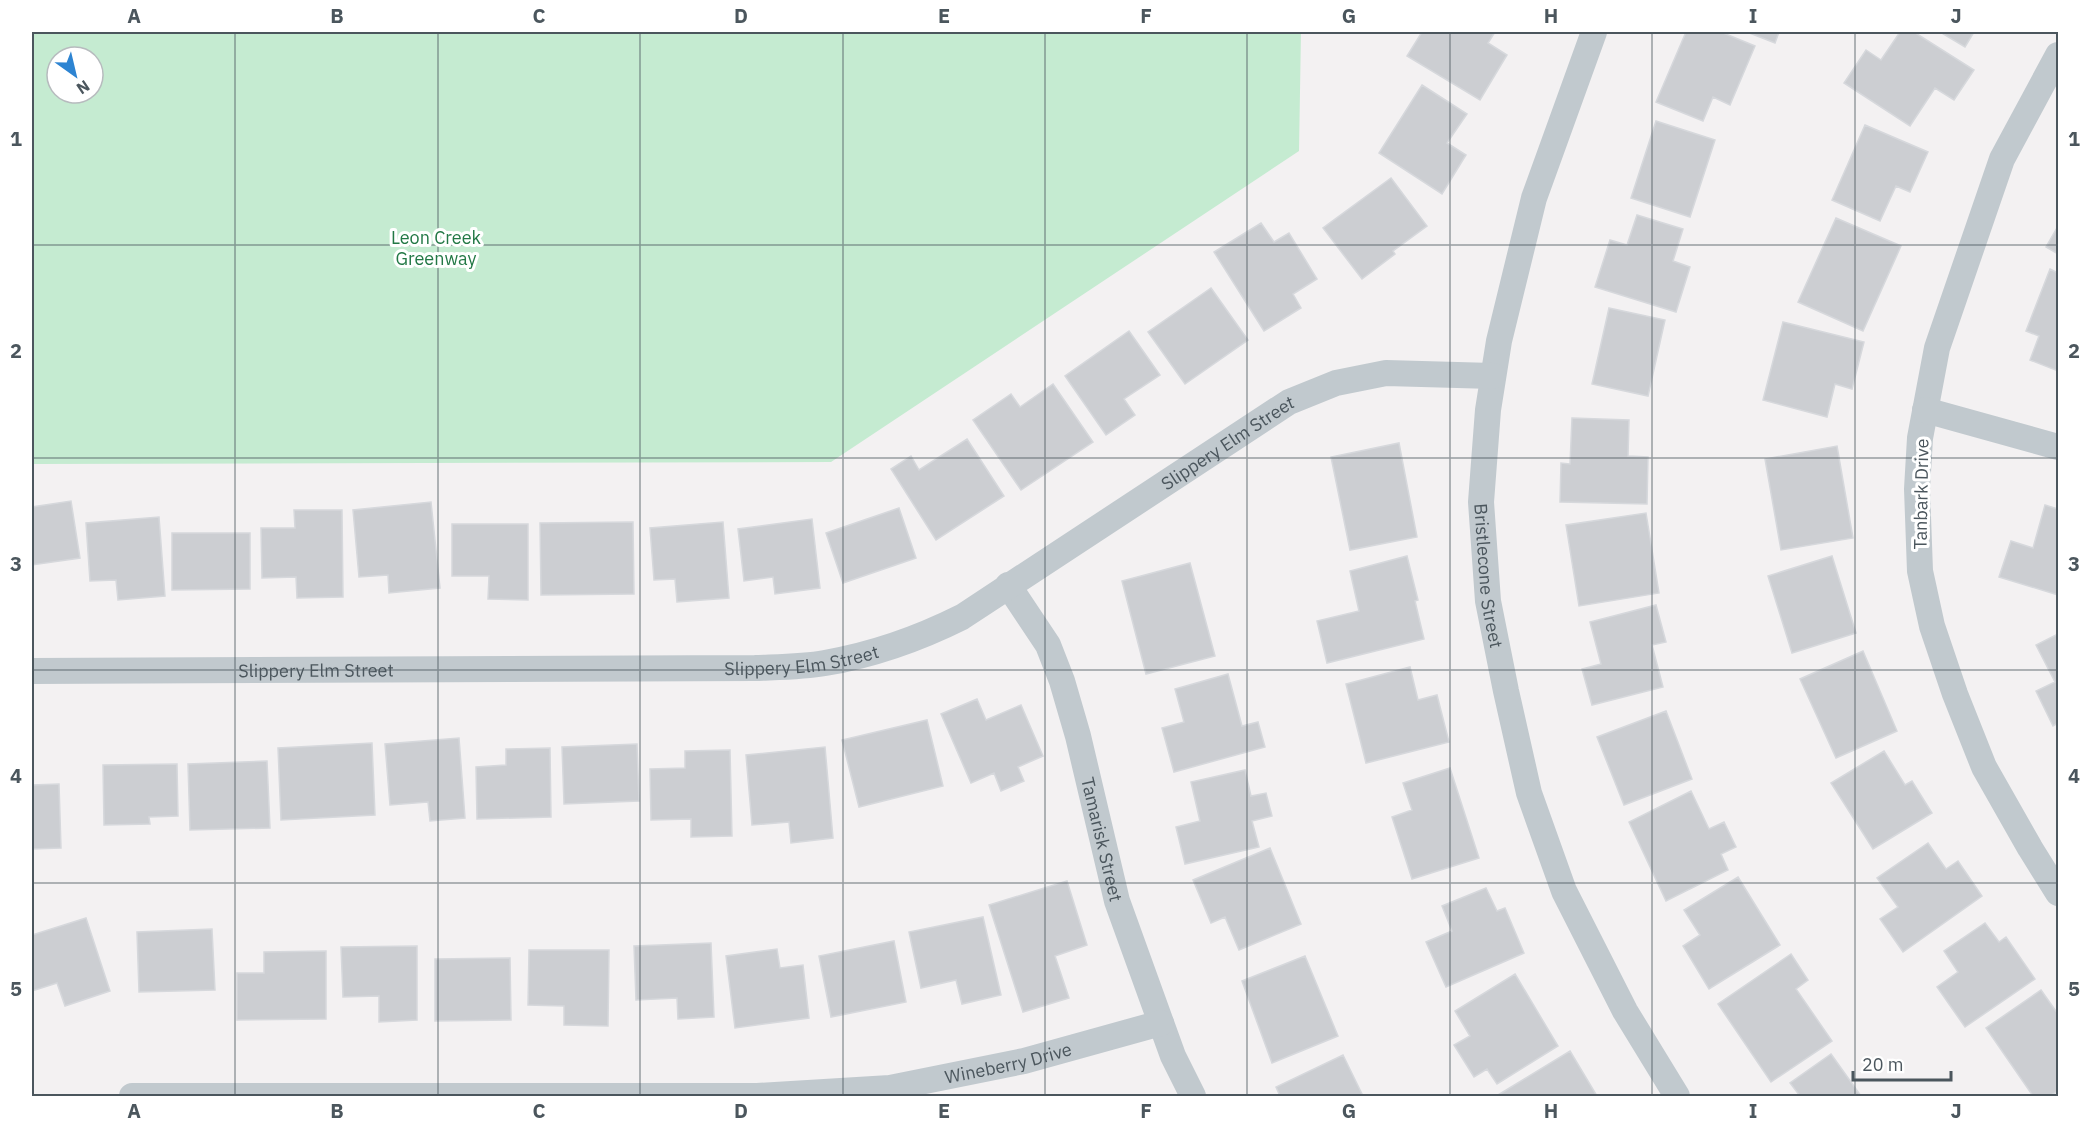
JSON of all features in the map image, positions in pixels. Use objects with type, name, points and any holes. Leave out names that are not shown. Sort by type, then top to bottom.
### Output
[{"type":"street","name":"Bristlecone Street","points":[[1594,32],[1534,198],[1499,342],[1488,410],[1481,502],[1488,601],[1529,793],[1564,891],[1625,1011],[1677,1096]]},
{"type":"street","name":"Tanbark Drive","points":[[2058,55],[2002,159],[1936,348],[1920,438],[1917,489],[1920,571],[1932,626],[1955,694],[1984,767],[2058,893]]},
{"type":"street","name":"Slippery Elm Street","points":[[32,670],[755,668],[825,663],[878,650],[935,630],[962,616],[1279,409],[1336,382],[1386,373],[1493,376]]},
{"type":"street","points":[[1925,410],[2058,447]]},
{"type":"street","name":"Tamarisk Street","points":[[1008,585],[1048,645],[1062,681],[1078,736],[1117,901],[1173,1056],[1193,1096]]},
{"type":"street","name":"Wineberry Drive","points":[[132,1096],[757,1096],[890,1088],[1024,1061],[1161,1023]]},
{"type":"green space","name":"Leon Creek Greenway","points":[[32,32],[1301,32],[1299,151],[831,462],[32,464]]},
{"type":"building","points":[[1422,32],[1495,32],[1488,43],[1507,55],[1480,100],[1407,56]]},
{"type":"building","points":[[1686,32],[1721,32],[1755,46],[1730,105],[1713,97],[1703,121],[1656,102]]},
{"type":"building","points":[[1747,32],[1779,32],[1775,43]]},
{"type":"building","points":[[1900,32],[1914,32],[1974,70],[1954,100],[1935,88],[1910,126],[1844,83],[1866,50],[1881,60]]},
{"type":"building","points":[[1940,32],[1974,32],[1965,47]]},
{"type":"building","points":[[1422,85],[1467,114],[1447,143],[1466,155],[1442,194],[1379,153]]},
{"type":"building","points":[[1656,121],[1715,140],[1690,217],[1631,198]]},
{"type":"building","points":[[1865,125],[1928,152],[1910,192],[1896,186],[1880,221],[1832,200]]},
{"type":"building","points":[[1391,178],[1427,226],[1393,251],[1395,254],[1362,279],[1323,228]]},
{"type":"building","points":[[1637,215],[1683,229],[1673,261],[1690,267],[1676,312],[1595,287],[1610,240],[1627,245]]},
{"type":"building","points":[[1836,218],[1901,246],[1863,331],[1798,302]]},
{"type":"building","points":[[1261,223],[1274,242],[1289,233],[1317,279],[1293,294],[1301,308],[1264,331],[1214,252]]},
{"type":"building","points":[[2058,226],[2058,254],[2046,247]]},
{"type":"building","points":[[2050,269],[2058,273],[2058,371],[2030,360],[2039,336],[2026,331]]},
{"type":"building","points":[[1211,288],[1248,340],[1185,384],[1148,332]]},
{"type":"building","points":[[1609,308],[1665,320],[1648,396],[1592,384]]},
{"type":"building","points":[[1783,322],[1864,342],[1852,389],[1835,384],[1827,417],[1763,400]]},
{"type":"building","points":[[1129,331],[1160,375],[1124,399],[1135,415],[1106,435],[1065,376]]},
{"type":"building","points":[[1053,384],[1093,442],[1021,490],[973,420],[1011,394],[1020,407]]},
{"type":"building","points":[[1572,418],[1629,420],[1628,456],[1648,457],[1647,504],[1560,502],[1561,463],[1570,464]]},
{"type":"building","points":[[967,439],[1004,496],[936,540],[891,469],[911,456],[919,470]]},
{"type":"building","points":[[1399,443],[1417,537],[1350,550],[1331,457]]},
{"type":"building","points":[[1837,446],[1853,538],[1781,550],[1765,459]]},
{"type":"building","points":[[71,501],[80,558],[32,565],[32,507]]},
{"type":"building","points":[[431,502],[440,588],[389,593],[388,575],[359,577],[353,510]]},
{"type":"building","points":[[2045,505],[2058,509],[2058,595],[1999,577],[2011,541],[2033,548]]},
{"type":"building","points":[[899,508],[916,558],[843,583],[826,533]]},
{"type":"building","points":[[294,510],[342,510],[343,597],[297,598],[296,577],[262,578],[261,528],[295,528]]},
{"type":"building","points":[[1646,513],[1659,593],[1579,606],[1566,525]]},
{"type":"building","points":[[159,517],[165,596],[118,600],[116,580],[90,581],[86,523]]},
{"type":"building","points":[[812,519],[820,588],[775,594],[773,577],[744,581],[738,529]]},
{"type":"building","points":[[633,522],[634,594],[541,595],[540,523]]},
{"type":"building","points":[[723,522],[729,598],[677,602],[675,579],[654,580],[650,528]]},
{"type":"building","points":[[452,524],[528,524],[528,600],[488,599],[489,576],[452,576]]},
{"type":"building","points":[[172,533],[250,533],[250,589],[172,590]]},
{"type":"building","points":[[1407,556],[1418,600],[1415,601],[1424,639],[1327,663],[1317,621],[1359,611],[1350,571]]},
{"type":"building","points":[[1832,556],[1856,633],[1792,653],[1768,576]]},
{"type":"building","points":[[1190,563],[1215,656],[1146,674],[1122,581]]},
{"type":"building","points":[[1656,605],[1666,642],[1652,645],[1663,687],[1592,705],[1582,669],[1601,664],[1590,622]]},
{"type":"building","points":[[2058,634],[2058,723],[2053,726],[2036,691],[2055,682],[2036,645]]},
{"type":"building","points":[[1863,651],[1897,731],[1836,758],[1800,679]]},
{"type":"building","points":[[1410,667],[1418,700],[1437,695],[1449,742],[1366,763],[1346,684]]},
{"type":"building","points":[[1228,674],[1242,726],[1258,722],[1265,747],[1174,772],[1162,728],[1184,722],[1175,689]]},
{"type":"building","points":[[977,699],[986,720],[1021,705],[1043,756],[1018,767],[1024,781],[1001,791],[994,773],[971,783],[941,714]]},
{"type":"building","points":[[1666,711],[1692,779],[1624,805],[1597,737]]},
{"type":"building","points":[[927,720],[943,786],[859,807],[842,740]]},
{"type":"building","points":[[459,738],[465,818],[430,821],[428,802],[390,805],[385,744]]},
{"type":"building","points":[[372,743],[375,815],[281,820],[278,748]]},
{"type":"building","points":[[637,744],[639,801],[564,804],[562,747]]},
{"type":"building","points":[[825,747],[833,838],[791,843],[789,822],[752,825],[746,755]]},
{"type":"building","points":[[550,748],[551,817],[477,819],[476,767],[506,765],[506,749]]},
{"type":"building","points":[[730,750],[732,836],[691,837],[691,819],[651,820],[650,769],[685,768],[685,751]]},
{"type":"building","points":[[1884,751],[1905,785],[1912,781],[1932,813],[1873,849],[1831,783]]},
{"type":"building","points":[[267,761],[270,828],[190,830],[188,764]]},
{"type":"building","points":[[177,764],[178,816],[149,817],[150,824],[104,825],[103,765]]},
{"type":"building","points":[[1450,768],[1479,858],[1412,879],[1392,817],[1412,810],[1403,783]]},
{"type":"building","points":[[1245,770],[1251,796],[1266,793],[1272,816],[1252,821],[1259,847],[1185,864],[1176,827],[1200,821],[1191,782]]},
{"type":"building","points":[[59,784],[61,848],[32,849],[32,785]]},
{"type":"building","points":[[1691,791],[1709,829],[1724,822],[1736,847],[1721,854],[1728,870],[1666,901],[1629,822]]},
{"type":"building","points":[[1928,843],[1946,869],[1958,861],[1982,896],[1903,952],[1880,919],[1898,907],[1877,878]]},
{"type":"building","points":[[1270,848],[1301,924],[1239,950],[1225,917],[1211,923],[1193,880]]},
{"type":"building","points":[[1738,877],[1780,945],[1709,989],[1683,946],[1700,935],[1684,910]]},
{"type":"building","points":[[1067,881],[1087,945],[1055,956],[1069,998],[1023,1012],[989,905]]},
{"type":"building","points":[[1486,888],[1497,911],[1505,908],[1524,953],[1446,987],[1426,942],[1452,931],[1442,906]]},
{"type":"building","points":[[983,917],[1001,995],[962,1004],[956,980],[921,988],[909,932]]},
{"type":"building","points":[[86,918],[110,991],[65,1006],[57,983],[32,991],[32,935]]},
{"type":"building","points":[[1985,923],[1999,942],[2006,937],[2035,979],[1965,1027],[1937,987],[1958,972],[1944,951]]},
{"type":"building","points":[[212,929],[215,990],[139,992],[137,932]]},
{"type":"building","points":[[894,941],[906,1002],[831,1017],[819,956]]},
{"type":"building","points":[[711,943],[714,1017],[678,1019],[677,998],[636,1000],[634,946]]},
{"type":"building","points":[[417,946],[417,1020],[379,1022],[379,996],[343,997],[341,947]]},
{"type":"building","points":[[777,949],[780,968],[803,965],[809,1018],[735,1028],[726,956]]},
{"type":"building","points":[[529,950],[609,950],[608,1026],[564,1025],[564,1006],[528,1005]]},
{"type":"building","points":[[326,951],[326,1019],[237,1020],[237,973],[264,973],[264,952]]},
{"type":"building","points":[[1791,954],[1808,980],[1796,989],[1832,1041],[1771,1082],[1718,1004]]},
{"type":"building","points":[[1305,956],[1338,1036],[1272,1063],[1242,981]]},
{"type":"building","points":[[510,958],[511,1020],[435,1021],[435,959]]},
{"type":"building","points":[[1515,974],[1558,1046],[1497,1084],[1487,1069],[1474,1077],[1454,1045],[1470,1036],[1455,1011]]},
{"type":"building","points":[[2041,990],[2058,1014],[2058,1091],[2050,1096],[2033,1096],[1986,1028]]},
{"type":"building","points":[[1570,1051],[1597,1096],[1498,1095]]},
{"type":"building","points":[[1831,1054],[1861,1096],[1800,1096],[1790,1083]]},
{"type":"building","points":[[1343,1055],[1363,1096],[1280,1096],[1276,1087]]}]
